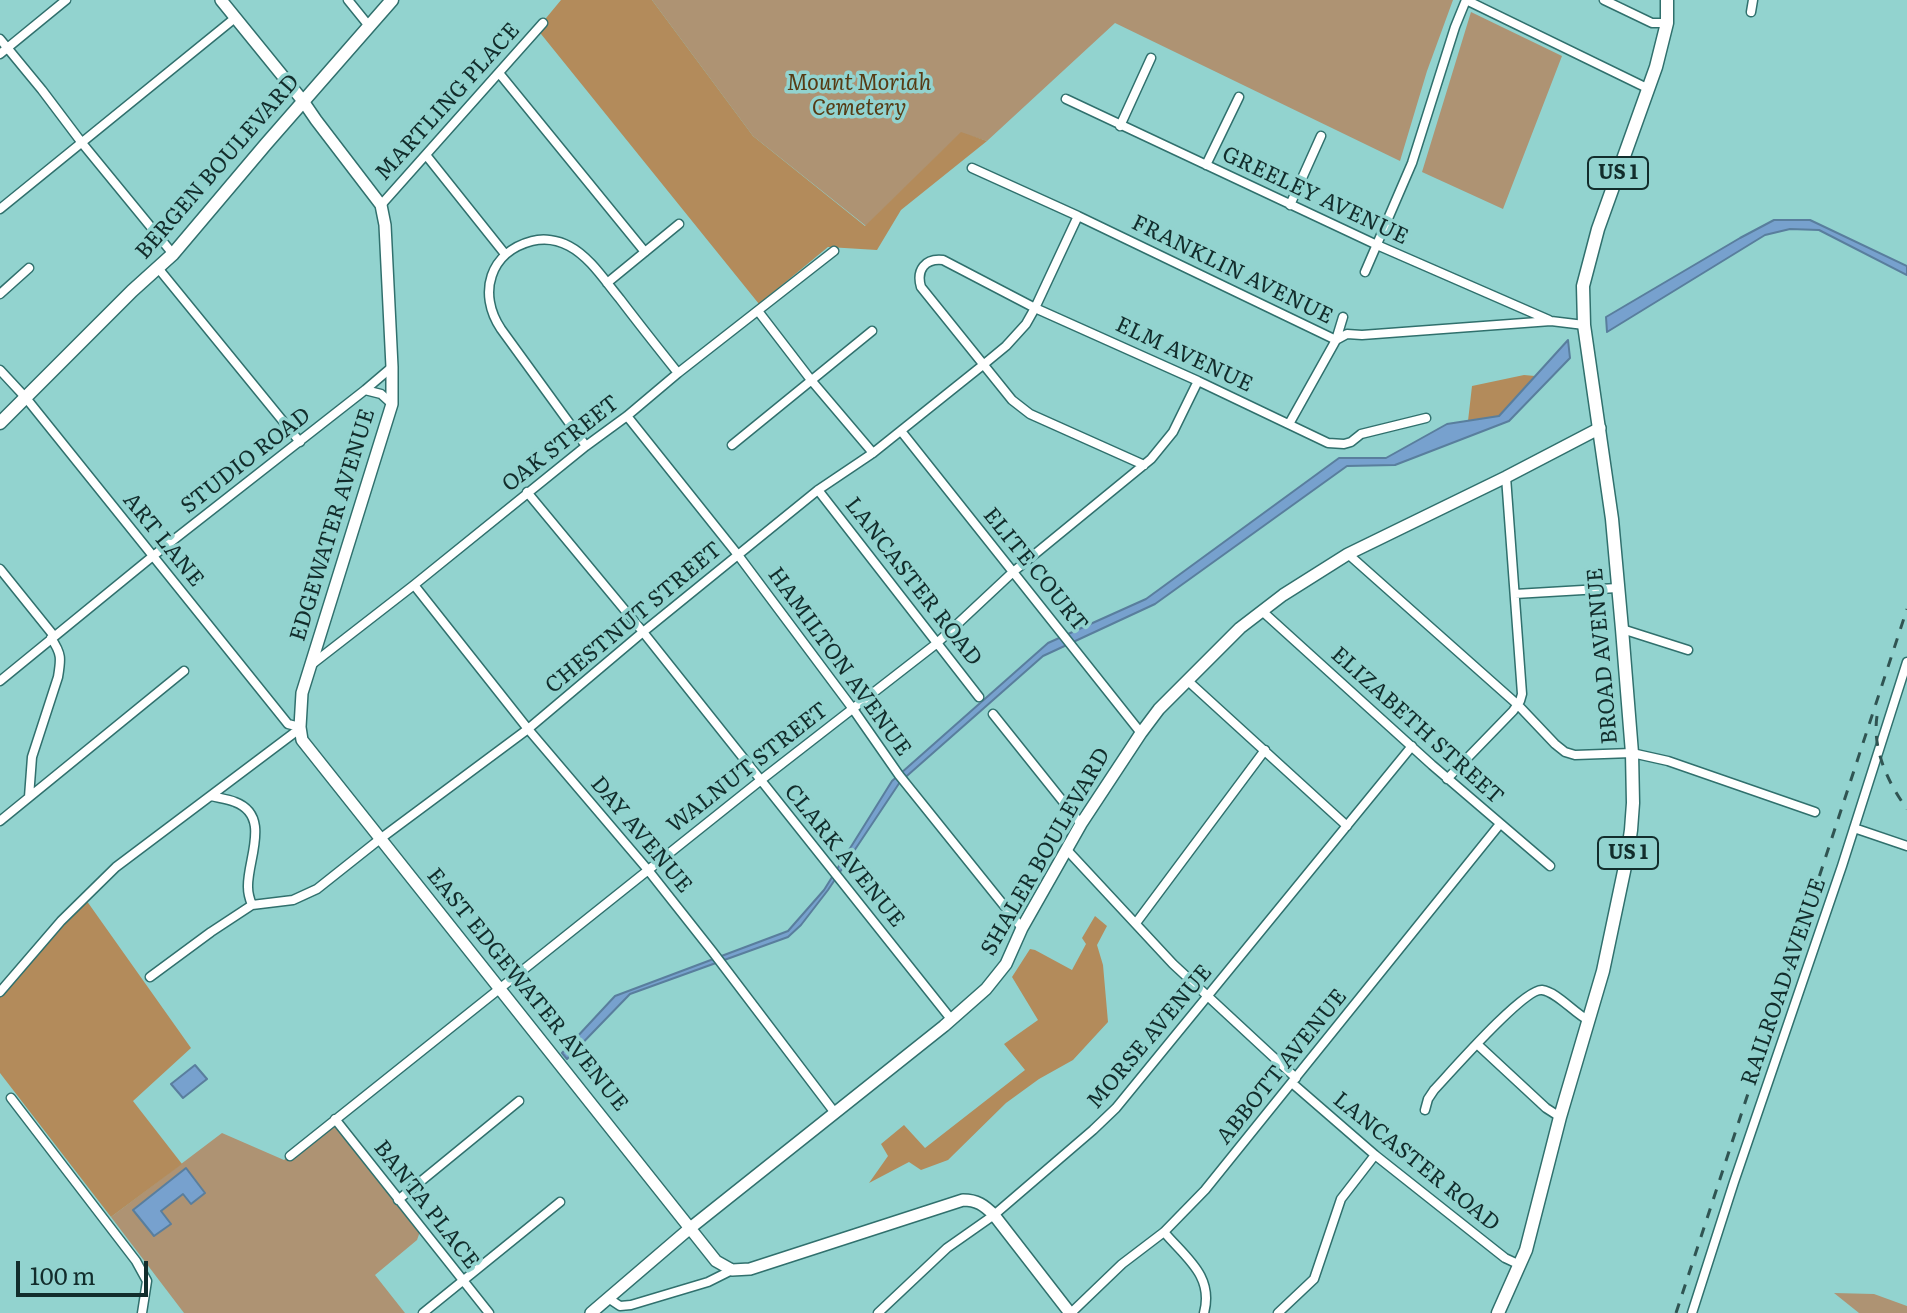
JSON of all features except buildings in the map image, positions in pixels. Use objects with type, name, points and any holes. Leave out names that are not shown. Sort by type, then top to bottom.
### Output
[{"type":"main road","name":"BERGEN BOULEVARD","points":[[0,423],[173,254],[392,0]]},
{"type":"main road","name":"BROAD AVENUE","points":[[1498,1310],[1520,1265],[1530,1234],[1603,971],[1627,857],[1633,803],[1632,753],[1612,519],[1584,325],[1583,286],[1598,229],[1662,47],[1667,23],[1667,0]]},
{"type":"street","points":[[4,51],[66,0]]},
{"type":"street","points":[[348,0],[369,26]]},
{"type":"street","points":[[1365,272],[1412,163],[1466,0],[1649,89]]},
{"type":"street","points":[[1604,0],[1652,23],[1667,23]]},
{"type":"street","points":[[1751,12],[1753,0]]},
{"type":"street","name":"EDGEWATER AVENUE","points":[[223,2],[381,205],[385,225],[392,404],[309,666],[302,693],[300,727]]},
{"type":"street","points":[[0,209],[235,18]]},
{"type":"street","name":"MARTLING PLACE","points":[[381,205],[543,23]]},
{"type":"street","points":[[0,39],[4,51],[42,90],[173,254]]},
{"type":"street","points":[[1120,126],[1151,58]]},
{"type":"street","points":[[499,73],[645,252]]},
{"type":"street","points":[[1206,165],[1239,97]]},
{"type":"street","name":"GREELEY AVENUE","points":[[1066,99],[1377,245],[1551,321]]},
{"type":"street","points":[[1290,205],[1321,136]]},
{"type":"street","points":[[426,155],[505,254]]},
{"type":"street","name":"FRANKLIN AVENUE","points":[[972,168],[1336,340],[1347,334],[1551,321],[1584,325]]},
{"type":"street","name":"CHESTNUT STREET","points":[[150,977],[252,905],[280,903],[317,889],[528,729],[818,490],[873,453],[983,365],[1026,324],[1078,216]]},
{"type":"street","points":[[607,283],[679,224]]},
{"type":"street","points":[[586,446],[492,312],[491,279],[505,254],[539,239],[561,242],[577,251],[607,283],[678,373]]},
{"type":"street","name":"OAK STREET","points":[[309,666],[834,251]]},
{"type":"street","name":"ELM AVENUE","points":[[983,365],[921,287],[921,269],[930,261],[943,260],[1035,308],[1336,445],[1351,442],[1361,434],[1426,418]]},
{"type":"street","points":[[0,294],[29,268]]},
{"type":"street","points":[[158,268],[300,442]]},
{"type":"street","points":[[758,311],[873,453]]},
{"type":"street","points":[[1289,424],[1336,340],[1343,317]]},
{"type":"street","points":[[732,445],[872,331]]},
{"type":"street","points":[[983,365],[1012,400],[1030,414],[1144,465]]},
{"type":"street","name":"STUDIO ROAD","points":[[0,681],[392,367]]},
{"type":"street","name":"ART LANE","points":[[0,370],[26,398],[288,724],[300,727]]},
{"type":"street","name":"WALNUT STREET","points":[[290,1156],[936,644],[1013,572],[1163,447],[1182,417],[1198,381]]},
{"type":"street","points":[[365,390],[381,394],[392,404]]},
{"type":"street","name":"HAMILTON AVENUE","points":[[627,416],[738,555],[901,777],[1022,928]]},
{"type":"street","name":"SHALER BOULEVARD","points":[[591,1313],[689,1229],[986,989],[1006,964],[1022,928],[1081,824],[1141,733],[1159,709],[1240,628],[1310,576],[1348,554],[1600,428]]},
{"type":"street","name":"ELITE COURT","points":[[901,431],[1141,733]]},
{"type":"street","points":[[1447,779],[1518,705],[1522,694],[1506,477]]},
{"type":"street","name":"LANCASTER ROAD","points":[[818,490],[979,697]]},
{"type":"street","name":"CLARK AVENUE","points":[[527,492],[643,632],[951,1019]]},
{"type":"street","points":[[1348,554],[1518,705],[1565,752],[1575,755],[1632,753],[1677,764],[1815,812]]},
{"type":"street","points":[[0,569],[60,652],[58,677],[32,757],[29,797]]},
{"type":"street","name":"DAY AVENUE","points":[[414,585],[528,729],[648,870],[835,1113]]},
{"type":"street","points":[[1515,594],[1617,588]]},
{"type":"street","name":"ELIZABETH STREET","points":[[1262,611],[1447,779],[1550,866]]},
{"type":"street","points":[[1622,629],[1688,650]]},
{"type":"street","name":"RAILROAD AVENUE","points":[[1692,1313],[1907,662]]},
{"type":"street","points":[[0,821],[184,671]]},
{"type":"street","points":[[1188,681],[1347,826]]},
{"type":"street","points":[[993,714],[1081,824]]},
{"type":"street","points":[[0,992],[61,921],[116,867],[300,727]]},
{"type":"street","name":"EAST EDGEWATER AVENUE","points":[[300,727],[302,740],[689,1229],[716,1261],[732,1270]]},
{"type":"street","name":"MORSE AVENUE","points":[[878,1313],[947,1248],[994,1215],[1116,1108],[1412,746]]},
{"type":"street","points":[[1136,923],[1265,750]]},
{"type":"street","points":[[211,796],[236,802],[254,820],[256,836],[248,888],[252,905]]},
{"type":"street","name":"ABBOTT AVENUE","points":[[1070,1313],[1122,1264],[1164,1232],[1205,1190],[1500,824]]},
{"type":"street","points":[[1854,828],[1907,846]]},
{"type":"street","name":"LANCASTER ROAD","points":[[1067,850],[1173,964],[1375,1155],[1505,1258],[1520,1265]]},
{"type":"street","points":[[1425,1110],[1434,1090],[1496,1025],[1535,991],[1550,993],[1588,1020]]},
{"type":"street","points":[[1477,1044],[1542,1105],[1560,1117]]},
{"type":"street","points":[[11,1098],[136,1261],[147,1281],[142,1313]]},
{"type":"street","points":[[398,1200],[519,1101]]},
{"type":"street","name":"BANTA PLACE","points":[[335,1119],[489,1313]]},
{"type":"street","points":[[1285,1311],[1314,1279],[1341,1199],[1375,1155]]},
{"type":"street","points":[[608,1298],[620,1306],[631,1305],[708,1282],[732,1270],[750,1269],[971,1200],[983,1204],[994,1215],[1070,1313]]},
{"type":"street","points":[[423,1313],[560,1202]]},
{"type":"street","points":[[1164,1232],[1201,1275],[1207,1292],[1204,1313]]},
{"type":"green space","name":"Mount Moriah Cemetery","points":[[652,0],[1453,0],[1427,71],[1400,161],[1115,23],[987,141],[961,133],[866,226],[753,136]]},
{"type":"green space","points":[[1471,12],[1562,56],[1503,209],[1422,172]]},
{"type":"green space","points":[[335,1119],[422,1226],[417,1240],[375,1275],[405,1313],[184,1313],[111,1217],[222,1133],[284,1160]]},
{"type":"green space","points":[[1834,1293],[1874,1294],[1907,1306],[1907,1313],[1859,1313]]},
{"type":"shaded area","points":[[561,0],[652,0],[753,136],[865,226],[961,132],[987,141],[901,210],[877,250],[828,247],[759,304],[537,29]]},
{"type":"shaded area","points":[[1524,375],[1535,376],[1499,416],[1468,421],[1472,386]]},
{"type":"shaded area","points":[[84,897],[191,1048],[133,1101],[182,1164],[111,1217],[0,1073],[0,990]]},
{"type":"shaded area","points":[[1095,916],[1107,926],[1097,945],[1103,965],[1108,1022],[1073,1060],[1006,1103],[948,1160],[921,1170],[909,1162],[869,1183],[888,1156],[881,1144],[904,1125],[925,1148],[1025,1070],[1004,1044],[1038,1020],[1012,977],[1030,949],[1072,970],[1086,944],[1082,938]]},
{"type":"water","points":[[1774,220],[1810,220],[1907,266],[1907,275],[1819,230],[1790,229],[1765,235],[1607,332],[1606,317]]},
{"type":"water","points":[[1568,340],[1570,358],[1509,421],[1395,465],[1347,466],[1155,604],[1043,656],[900,782],[828,890],[788,937],[630,994],[567,1059],[562,1053],[615,996],[788,931],[824,890],[892,781],[1048,643],[1146,599],[1339,458],[1386,458],[1447,424],[1499,416]]},
{"type":"water","points":[[195,1065],[207,1079],[183,1098],[171,1084]]},
{"type":"water","points":[[186,1168],[205,1193],[191,1204],[183,1194],[161,1211],[171,1224],[154,1236],[133,1210]]},
{"type":"railway","points":[[1676,1313],[1907,609]]},
{"type":"railway","points":[[1877,716],[1879,753],[1907,809]]}]
